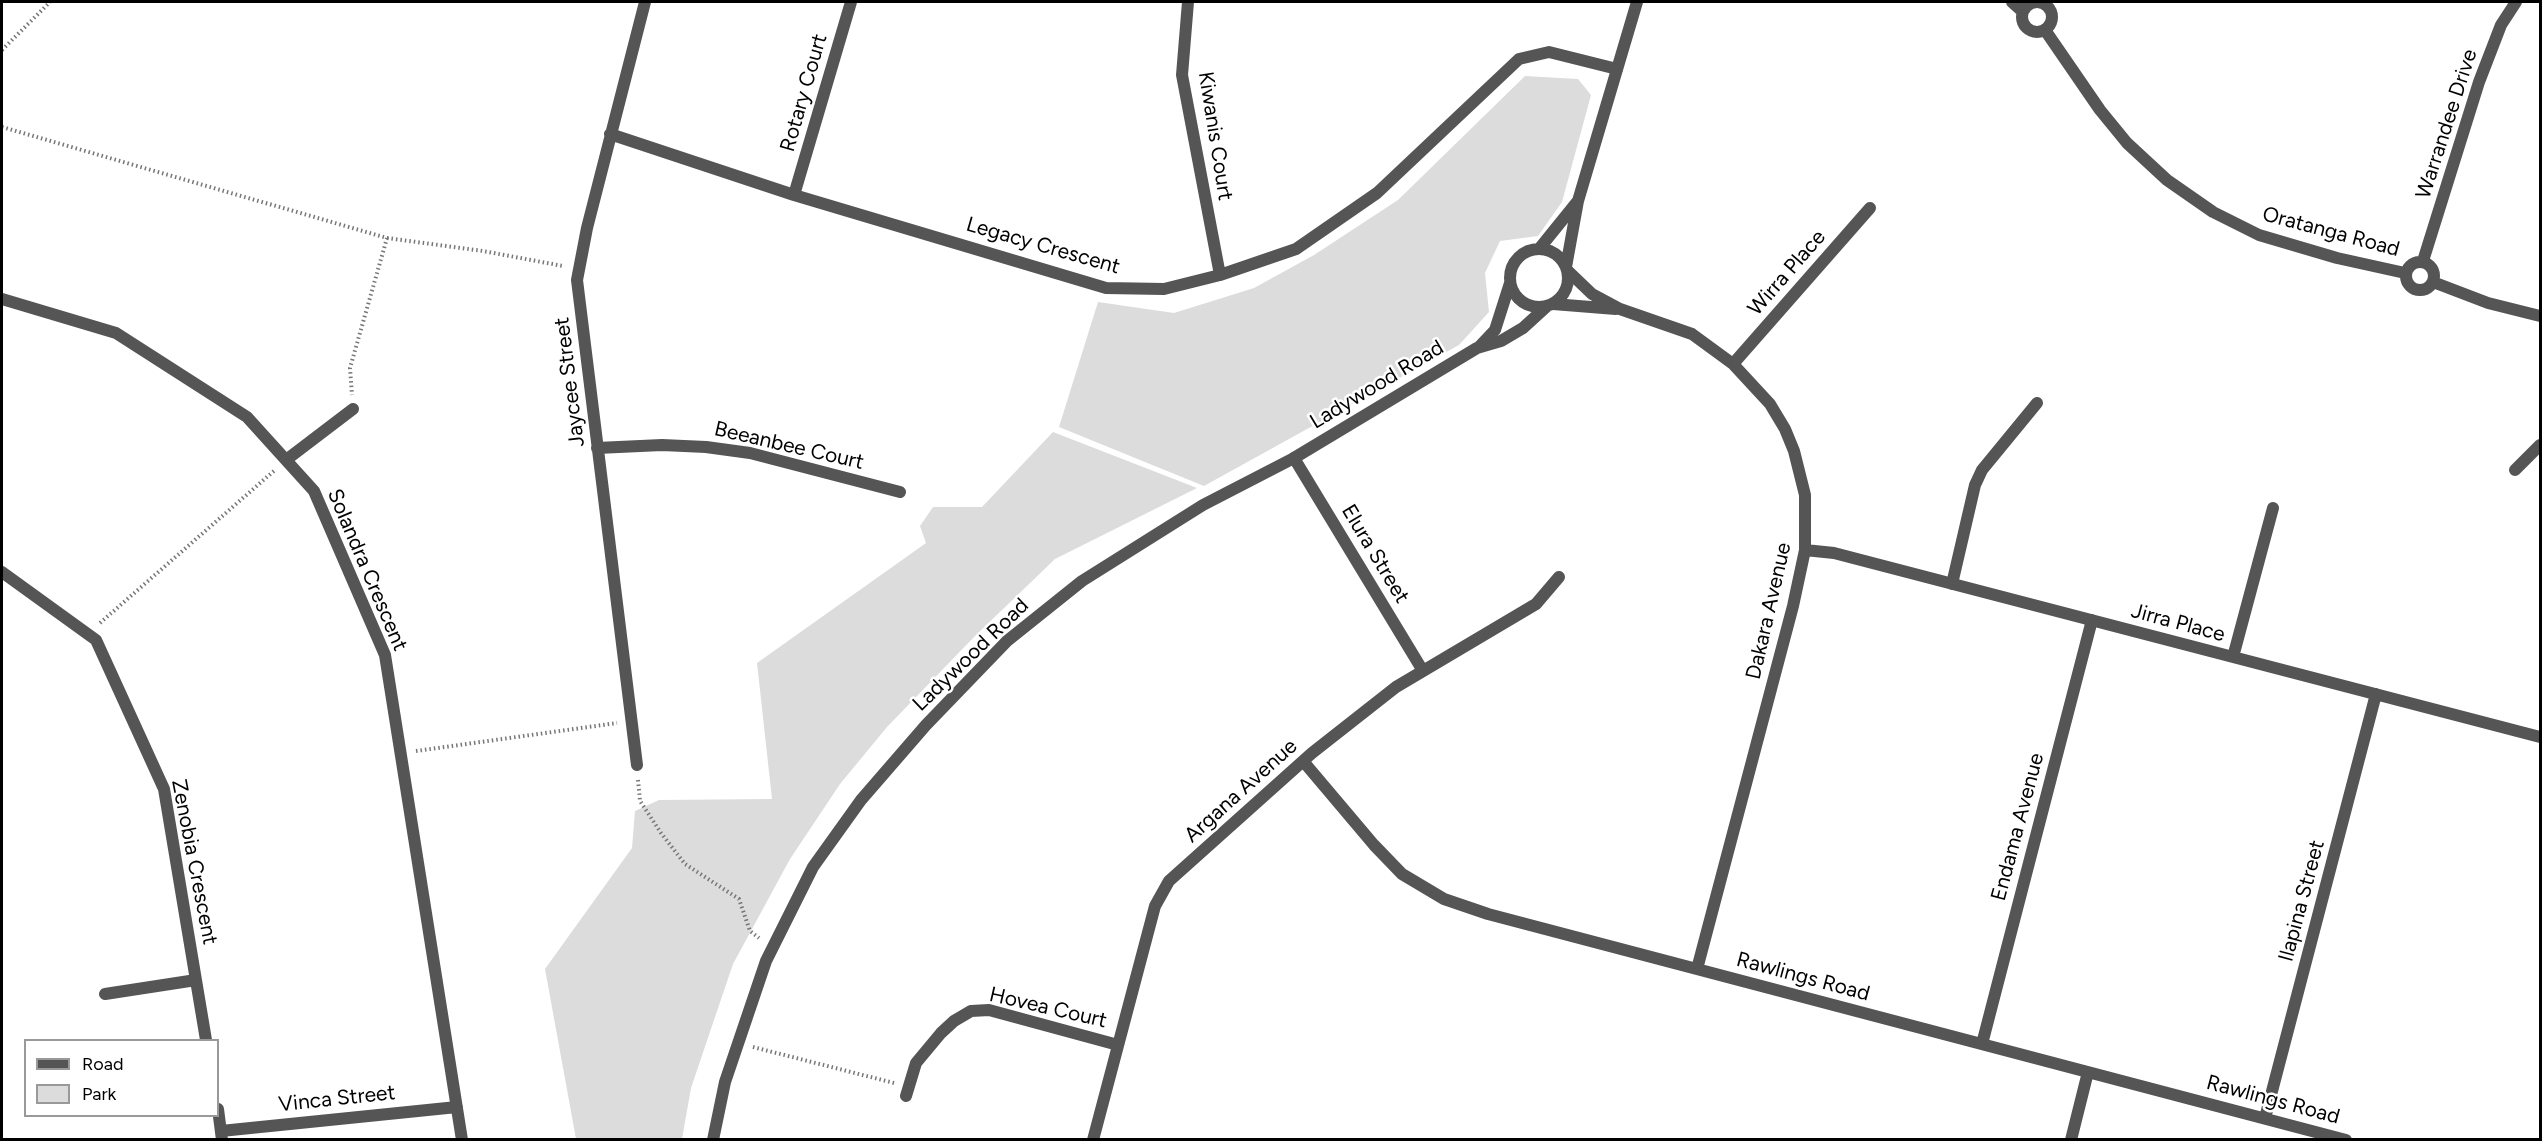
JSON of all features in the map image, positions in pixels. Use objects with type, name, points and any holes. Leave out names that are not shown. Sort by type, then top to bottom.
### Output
[{"type":"street","name":"Jaycee Street","points":[[637,765],[597,448],[578,269],[610,134],[645,2]]},
{"type":"street","name":"Rotary Court","points":[[794,195],[851,2]]},
{"type":"street","name":"Kiwanis Court","points":[[1188,2],[1182,75],[1220,275]]},
{"type":"street","points":[[1567,269],[1560,257],[1550,251],[1529,250],[1514,263],[1510,283],[1519,300],[1527,305],[1550,305],[1567,286],[1567,269],[1578,201],[1637,2]]},
{"type":"street","points":[[2012,2],[2022,10]]},
{"type":"street","name":"Warrandee Drive","points":[[2423,261],[2478,82],[2501,25],[2516,2]]},
{"type":"street","points":[[2030,3],[2050,4],[2052,22],[2045,30],[2031,32],[2022,24],[2022,10],[2030,3]]},
{"type":"street","name":"Oratanga Road","points":[[2045,30],[2100,110],[2127,143],[2167,180],[2212,212],[2259,235],[2337,258],[2405,273]]},
{"type":"street","name":"Legacy Crescent","points":[[610,134],[794,195],[1106,288],[1164,289],[1220,275],[1296,249],[1377,193],[1519,59],[1549,52],[1617,69]]},
{"type":"street","points":[[1539,249],[1578,201]]},
{"type":"street","name":"Wirra Place","points":[[1733,364],[1870,208]]},
{"type":"street","points":[[2423,261],[2433,269],[2433,282],[2426,289],[2415,290],[2406,282],[2405,273],[2413,262],[2423,261]]},
{"type":"street","name":"Dakara Avenue","points":[[1567,269],[1592,294],[1620,309],[1692,334],[1733,364],[1770,404],[1794,451],[1805,495],[1805,550],[1793,606],[1697,969]]},
{"type":"street","points":[[2433,282],[2488,303],[2541,316]]},
{"type":"street","name":"Ladywood Road","points":[[713,1140],[725,1082],[772,947],[813,867],[861,800],[926,725],[1007,641],[1082,581],[1203,505],[1294,458],[1477,348],[1495,330],[1510,283]]},
{"type":"street","name":"Solandra Crescent","points":[[2,300],[116,333],[247,417],[314,491],[385,655],[462,1140]]},
{"type":"street","name":"Dakara Avenue","points":[[1550,305],[1620,309]]},
{"type":"street","name":"Ladywood Road","points":[[1477,348],[1502,341],[1519,331],[1550,305]]},
{"type":"street","points":[[1952,584],[1975,484],[1982,470],[2037,403]]},
{"type":"street","points":[[286,460],[353,409]]},
{"type":"street","name":"Beeanbee Court","points":[[597,448],[662,445],[706,447],[750,453],[900,492]]},
{"type":"street","points":[[2515,470],[2541,445]]},
{"type":"street","name":"Elura Street","points":[[1294,458],[1423,671]]},
{"type":"street","points":[[2233,657],[2273,508]]},
{"type":"street","name":"Jirra Place","points":[[1805,550],[1834,553],[2541,737]]},
{"type":"street","name":"Zenobia Crescent","points":[[2,573],[96,640],[164,789],[206,1039]]},
{"type":"street","name":"Argana Avenue","points":[[1093,1140],[1155,906],[1169,881],[1303,761],[1396,687],[1536,604],[1559,577]]},
{"type":"street","name":"Endama Avenue","points":[[1982,1044],[2092,620]]},
{"type":"street","name":"Ilapina Street","points":[[2265,1118],[2376,694]]},
{"type":"street","name":"Rawlings Road","points":[[1303,761],[1374,845],[1402,874],[1444,899],[1488,914],[2346,1140]]},
{"type":"street","points":[[105,994],[196,980]]},
{"type":"street","name":"Hovea Court","points":[[908,1091],[916,1063],[954,1021],[971,1011],[989,1010],[1118,1045]]},
{"type":"street","points":[[2071,1140],[2088,1072]]},
{"type":"street","name":"Vinca Street","points":[[221,1135],[457,1107]]},
{"type":"street","points":[[219,1117],[221,1135]]},
{"type":"path","points":[[2,50],[50,2]]},
{"type":"path","points":[[2,127],[387,237],[483,251],[578,269]]},
{"type":"path","points":[[353,409],[350,368],[387,237]]},
{"type":"path","points":[[88,633],[286,460]]},
{"type":"path","points":[[401,753],[631,721]]},
{"type":"path","points":[[637,765],[640,801],[685,864],[740,899],[750,931],[772,947]]},
{"type":"path","points":[[738,1042],[908,1091]]},
{"type":"green space","points":[[1525,76],[1578,79],[1591,95],[1562,202],[1538,236],[1500,241],[1485,273],[1489,312],[1459,345],[1204,486],[1059,427],[1098,302],[1174,313],[1254,288],[1314,255],[1398,200]]},
{"type":"green space","points":[[1053,432],[1197,488],[1055,559],[975,636],[887,727],[840,784],[790,859],[733,964],[691,1088],[682,1139],[576,1139],[545,969],[632,848],[635,811],[659,800],[772,799],[757,663],[926,543],[920,526],[933,507],[982,507]]}]
